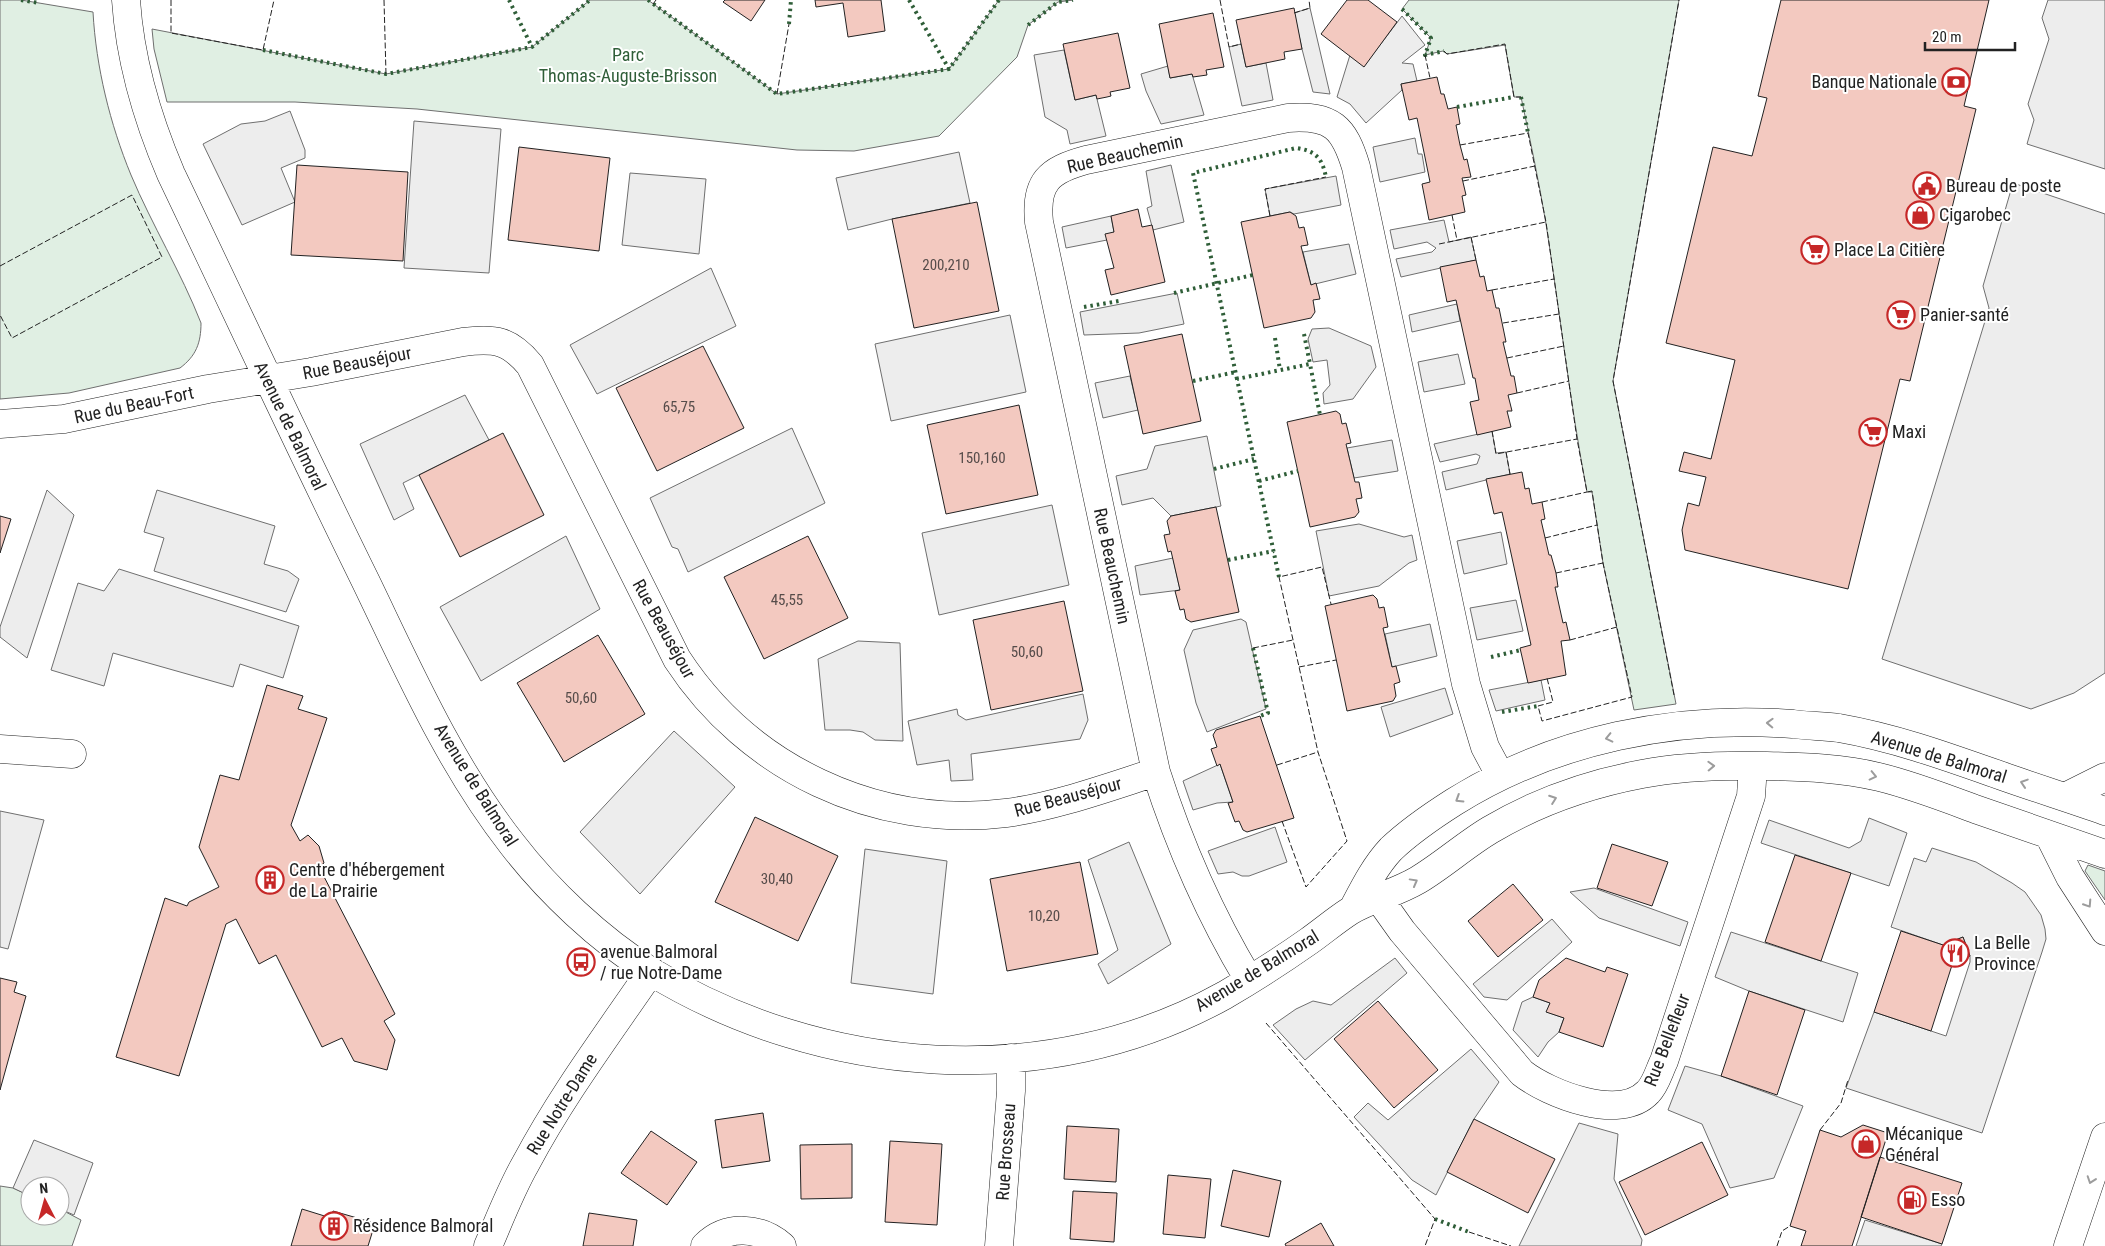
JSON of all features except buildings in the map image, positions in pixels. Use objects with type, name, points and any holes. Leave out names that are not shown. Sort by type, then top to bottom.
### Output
[{"type":"street","name":"Avenue de Balmoral","points":[[126,0],[133,56],[155,137],[267,380],[422,697],[455,758],[511,843],[556,893],[601,934],[651,971],[745,1018],[813,1041],[848,1049],[914,1058],[951,1060],[1011,1058],[1064,1052],[1128,1037],[1160,1026],[1192,1011],[1249,980],[1301,947],[1374,891],[1415,882],[1460,849],[1542,803],[1609,781],[1693,767],[1818,768],[1875,776],[1913,786],[2105,854]]},
{"type":"street","name":"Rue Beauchemin","points":[[1249,980],[1218,929],[1172,819],[1156,772],[1039,222],[1039,194],[1045,182],[1056,171],[1069,165],[1263,123],[1305,117],[1320,119],[1334,126],[1343,135],[1350,148],[1464,676],[1485,747],[1500,775]]},
{"type":"street","name":"Rue Beauséjour","points":[[267,380],[480,340],[505,344],[517,350],[530,365],[677,658],[693,683],[741,733],[770,756],[794,771],[823,784],[863,800],[896,809],[932,814],[970,815],[1007,813],[1041,806],[1156,772]]},
{"type":"street","name":"Rue du Beau-Fort","points":[[0,424],[64,419],[208,389],[267,380]]},
{"type":"street","name":"Avenue de Balmoral","points":[[1374,891],[1382,860],[1402,840],[1434,815],[1480,785],[1500,775],[1565,751],[1648,729],[1705,723],[1772,723],[1836,728],[1895,740],[2105,811]]},
{"type":"street","points":[[0,749],[72,754]]},
{"type":"street","name":"Rue Bellefleur","points":[[1374,891],[1402,931],[1512,1062],[1531,1080],[1586,1102],[1611,1106],[1626,1105],[1639,1100],[1648,1092],[1655,1082],[1664,1061],[1751,796],[1753,766]]},
{"type":"street","points":[[2065,797],[2105,777]]},
{"type":"street","points":[[2049,835],[2070,877],[2105,931]]},
{"type":"street","name":"Rue Notre-Dame","points":[[488,1246],[525,1163],[550,1120],[569,1089],[651,971]]},
{"type":"street","name":"Rue Brosseau","points":[[999,1246],[1011,1091],[1011,1058]]},
{"type":"street","points":[[2068,1246],[2105,1137]]},
{"type":"street","points":[[705,1246],[715,1238],[738,1231],[763,1234],[782,1246]]},
{"type":"green space","points":[[0,0],[21,0],[93,12],[97,54],[105,95],[123,156],[139,194],[185,285],[201,323],[197,348],[190,359],[180,368],[69,393],[0,399]]},
{"type":"green space","name":"Parc Thomas-Auguste-Brisson","points":[[590,0],[648,0],[777,94],[949,69],[999,0],[1073,0],[1058,2],[1028,25],[1017,57],[939,136],[854,151],[797,150],[417,109],[295,102],[167,102],[154,49],[152,29],[386,74],[532,47]]},
{"type":"green space","points":[[1409,0],[1679,0],[1613,381],[1676,704],[1634,710],[1603,563],[1592,492],[1587,492],[1581,459],[1546,224],[1537,176],[1521,97],[1514,97],[1505,45],[1447,54],[1443,51],[1425,55],[1431,38],[1402,9]]},
{"type":"green space","points":[[2088,865],[2105,871],[2105,900],[2085,871]]},
{"type":"green space","points":[[0,1186],[20,1191],[20,1226],[70,1226],[70,1214],[81,1220],[72,1246],[0,1246]]},
{"type":"shaded area","points":[[2048,0],[2105,0],[2105,169],[2027,144],[2034,120],[2028,104],[2049,39],[2042,18]]},
{"type":"shaded area","points":[[1310,8],[1330,94],[1313,92],[1302,49],[1294,13]]},
{"type":"shaded area","points":[[1402,16],[1425,45],[1402,63],[1413,64],[1417,81],[1401,84],[1402,90],[1366,123],[1350,104],[1337,97],[1350,55],[1364,66]]},
{"type":"shaded area","points":[[1241,44],[1246,67],[1266,63],[1273,100],[1242,106],[1229,47]]},
{"type":"shaded area","points":[[1064,50],[1075,100],[1096,95],[1106,136],[1070,144],[1067,130],[1045,117],[1034,55]]},
{"type":"shaded area","points":[[1168,66],[1170,78],[1192,74],[1204,115],[1161,124],[1146,91],[1141,74]]},
{"type":"shaded area","points":[[290,111],[305,150],[305,158],[281,168],[295,202],[242,225],[203,144],[241,124],[265,121]]},
{"type":"shaded area","points":[[414,121],[501,129],[489,273],[404,268]]},
{"type":"shaded area","points":[[1415,138],[1418,154],[1422,154],[1425,172],[1380,182],[1373,147]]},
{"type":"shaded area","points":[[959,152],[970,203],[848,230],[836,178]]},
{"type":"shaded area","points":[[1171,165],[1184,222],[1153,230],[1147,208],[1152,206],[1146,171]]},
{"type":"shaded area","points":[[630,173],[706,179],[699,254],[622,245]]},
{"type":"shaded area","points":[[1336,176],[1341,205],[1294,214],[1290,212],[1270,216],[1265,189]]},
{"type":"shaded area","points":[[2013,183],[2105,214],[2105,673],[2074,693],[2031,709],[1882,659],[1989,308],[1983,286]]},
{"type":"shaded area","points":[[1111,216],[1114,232],[1107,240],[1066,248],[1062,227]]},
{"type":"shaded area","points":[[1444,220],[1449,242],[1471,237],[1476,260],[1401,277],[1396,259],[1432,252],[1436,248],[1427,242],[1394,249],[1390,230]]},
{"type":"shaded area","points":[[1349,244],[1356,274],[1311,285],[1303,252]]},
{"type":"shaded area","points":[[711,268],[736,326],[597,394],[570,345]]},
{"type":"shaded area","points":[[1177,293],[1184,324],[1139,333],[1084,335],[1080,312]]},
{"type":"shaded area","points":[[1457,304],[1460,321],[1412,332],[1409,315]]},
{"type":"shaded area","points":[[1010,315],[1026,392],[891,421],[875,344]]},
{"type":"shaded area","points":[[1329,328],[1371,346],[1376,367],[1353,399],[1324,404],[1323,393],[1330,385],[1327,360],[1313,362],[1308,339],[1312,329]]},
{"type":"shaded area","points":[[1458,354],[1465,384],[1424,392],[1418,362]]},
{"type":"shaded area","points":[[1130,376],[1138,410],[1103,418],[1095,383]]},
{"type":"shaded area","points":[[465,395],[489,440],[403,483],[414,509],[394,520],[360,444]]},
{"type":"shaded area","points":[[792,428],[825,503],[688,572],[678,549],[672,547],[650,498]]},
{"type":"shaded area","points":[[1492,431],[1496,453],[1506,452],[1510,474],[1446,490],[1442,472],[1477,464],[1480,456],[1476,454],[1440,462],[1434,444]]},
{"type":"shaded area","points":[[1207,436],[1221,506],[1171,516],[1153,498],[1122,505],[1116,476],[1147,469],[1155,446]]},
{"type":"shaded area","points":[[1392,440],[1398,471],[1354,478],[1347,448]]},
{"type":"shaded area","points":[[47,490],[74,515],[27,658],[0,637],[0,627]]},
{"type":"shaded area","points":[[157,490],[275,526],[264,564],[288,571],[299,579],[286,612],[154,571],[164,538],[144,532]]},
{"type":"shaded area","points":[[1052,505],[1069,585],[939,615],[922,533]]},
{"type":"shaded area","points":[[1359,524],[1404,537],[1412,535],[1417,560],[1409,563],[1379,586],[1329,596],[1316,531]]},
{"type":"shaded area","points":[[1501,532],[1507,564],[1464,574],[1457,541]]},
{"type":"shaded area","points":[[566,536],[600,609],[481,681],[440,607]]},
{"type":"shaded area","points":[[1173,558],[1180,590],[1140,595],[1135,566]]},
{"type":"shaded area","points":[[119,569],[299,626],[283,678],[240,664],[233,687],[113,653],[104,686],[51,670],[78,583],[104,591]]},
{"type":"shaded area","points":[[1516,600],[1523,631],[1477,640],[1470,608]]},
{"type":"shaded area","points":[[1241,619],[1246,622],[1266,709],[1207,732],[1196,703],[1184,650],[1193,630]]},
{"type":"shaded area","points":[[1430,624],[1437,656],[1392,667],[1385,634]]},
{"type":"shaded area","points":[[858,641],[900,643],[903,741],[875,740],[863,732],[850,730],[825,730],[818,659]]},
{"type":"shaded area","points":[[1541,680],[1545,700],[1496,711],[1489,690]]},
{"type":"shaded area","points":[[1445,688],[1453,714],[1390,737],[1381,707]]},
{"type":"shaded area","points":[[1083,694],[1088,720],[1080,739],[971,754],[973,780],[951,781],[949,760],[917,765],[908,721],[957,709],[958,715],[966,720]]},
{"type":"shaded area","points":[[674,731],[735,787],[640,894],[580,832]]},
{"type":"shaded area","points":[[1220,764],[1233,802],[1217,803],[1193,810],[1183,781]]},
{"type":"shaded area","points":[[0,811],[44,820],[8,949],[0,947]]},
{"type":"shaded area","points":[[1869,818],[1907,833],[1889,886],[1761,843],[1769,820],[1849,848],[1861,841]]},
{"type":"shaded area","points":[[1275,827],[1287,862],[1249,876],[1242,876],[1233,872],[1218,874],[1208,851]]},
{"type":"shaded area","points":[[1129,842],[1171,944],[1108,984],[1098,964],[1118,950],[1088,860]]},
{"type":"shaded area","points":[[1932,848],[1976,862],[2025,892],[2041,915],[2045,929],[2046,939],[2042,952],[1982,1133],[1846,1088],[1874,1012],[1946,1036],[1970,962],[1970,956],[1963,937],[1943,945],[1891,927],[1914,858],[1926,862]]},
{"type":"shaded area","points":[[865,849],[947,861],[933,994],[851,983]]},
{"type":"shaded area","points":[[1594,888],[1688,922],[1680,946],[1599,918],[1570,892]]},
{"type":"shaded area","points":[[1552,919],[1572,942],[1507,1000],[1484,997],[1473,984]]},
{"type":"shaded area","points":[[1731,932],[1858,973],[1843,1022],[1749,991],[1715,977]]},
{"type":"shaded area","points":[[1395,958],[1407,973],[1305,1060],[1273,1025],[1296,1009],[1313,1001],[1331,1005]]},
{"type":"shaded area","points":[[1533,997],[1550,1003],[1547,1012],[1564,1018],[1559,1032],[1548,1042],[1538,1057],[1513,1030],[1522,1002]]},
{"type":"shaded area","points":[[1471,1049],[1499,1082],[1474,1119],[1436,1195],[1412,1180],[1354,1117],[1368,1103],[1388,1120]]},
{"type":"shaded area","points":[[1685,1066],[1721,1076],[1803,1106],[1774,1178],[1730,1188],[1702,1124],[1668,1110]]},
{"type":"shaded area","points":[[1579,1123],[1618,1134],[1614,1179],[1642,1240],[1641,1246],[1519,1246]]},
{"type":"shaded area","points":[[34,1140],[93,1163],[74,1215],[70,1213],[70,1176],[20,1176],[20,1191],[13,1188]]},
{"type":"shaded area","points":[[1865,1220],[1942,1244],[1941,1246],[1856,1246]]},
{"type":"hedge","points":[[21,0],[39,3]]},
{"type":"hedge","points":[[509,0],[532,47]]},
{"type":"hedge","points":[[263,50],[386,74],[532,47],[590,0]]},
{"type":"hedge","points":[[648,0],[777,94],[949,69],[999,0]]},
{"type":"hedge","points":[[789,24],[791,0]]},
{"type":"hedge","points":[[909,0],[949,69]]},
{"type":"hedge","points":[[1028,25],[1058,2],[1073,0]]},
{"type":"hedge","points":[[1402,9],[1431,38],[1425,55],[1444,51]]},
{"type":"hedge","points":[[1457,107],[1514,97]]},
{"type":"hedge","points":[[1521,97],[1528,133]]},
{"type":"hedge","points":[[1237,379],[1193,173],[1296,148],[1309,151],[1317,156],[1326,177]]},
{"type":"hedge","points":[[1174,293],[1253,275]]},
{"type":"hedge","points":[[1084,307],[1119,301]]},
{"type":"hedge","points":[[1304,334],[1310,364]]},
{"type":"hedge","points":[[1275,338],[1280,370]]},
{"type":"hedge","points":[[1279,577],[1237,379],[1310,364],[1320,415]]},
{"type":"hedge","points":[[1193,381],[1236,372]]},
{"type":"hedge","points":[[1214,469],[1254,459]]},
{"type":"hedge","points":[[1259,481],[1298,471]]},
{"type":"hedge","points":[[1228,560],[1274,551]]},
{"type":"hedge","points":[[1253,648],[1268,713],[1260,716]]},
{"type":"hedge","points":[[1491,657],[1521,650]]},
{"type":"hedge","points":[[1502,712],[1538,706]]},
{"type":"hedge","points":[[1435,1219],[1469,1232]]},
{"type":"fence","points":[[171,0],[171,33],[263,50],[274,0]]},
{"type":"fence","points":[[384,0],[386,74]]},
{"type":"fence","points":[[653,4],[656,0]]},
{"type":"fence","points":[[1220,0],[1229,47],[1241,44]]},
{"type":"fence","points":[[1294,13],[1310,8],[1309,0]]},
{"type":"fence","points":[[1674,695],[1613,381],[1679,0]]},
{"type":"fence","points":[[777,94],[789,24]]},
{"type":"fence","points":[[1444,51],[1447,54],[1505,44],[1514,97],[1521,97]]},
{"type":"fence","points":[[1425,55],[1430,78]]},
{"type":"fence","points":[[1460,145],[1528,133],[1546,222],[1577,439],[1587,492],[1592,491],[1603,563],[1632,697],[1542,721],[1538,706],[1553,702],[1547,678]]},
{"type":"fence","points":[[1463,181],[1535,166]]},
{"type":"fence","points":[[1270,216],[1265,189],[1326,177]]},
{"type":"fence","points":[[0,266],[132,195],[162,257],[12,338],[0,315]]},
{"type":"fence","points":[[1452,215],[1457,240]]},
{"type":"fence","points":[[1439,244],[1546,222]]},
{"type":"fence","points":[[1471,237],[1476,260]]},
{"type":"fence","points":[[1492,290],[1554,279]]},
{"type":"fence","points":[[1503,323],[1559,314]]},
{"type":"fence","points":[[1507,358],[1564,346]]},
{"type":"fence","points":[[1517,393],[1569,381]]},
{"type":"fence","points":[[1492,431],[1496,454],[1577,439]]},
{"type":"fence","points":[[1506,452],[1510,474]]},
{"type":"fence","points":[[1542,502],[1587,492]]},
{"type":"fence","points":[[1545,538],[1597,525]]},
{"type":"fence","points":[[1556,573],[1603,563]]},
{"type":"fence","points":[[1282,821],[1306,887],[1347,841],[1318,752],[1279,577],[1322,567],[1331,604]]},
{"type":"fence","points":[[1570,640],[1617,627]]},
{"type":"fence","points":[[1253,648],[1293,640]]},
{"type":"fence","points":[[1299,667],[1336,660]]},
{"type":"fence","points":[[1277,765],[1318,752]]},
{"type":"fence","points":[[1266,1023],[1435,1219],[1425,1246]]},
{"type":"fence","points":[[1820,1130],[1841,1103],[1848,1080]]},
{"type":"fence","points":[[1777,1246],[1782,1231],[1790,1226]]},
{"type":"fence","points":[[1469,1232],[1511,1246]]},
{"type":"place","name":"Banque Nationale","points":[[1956,82]]},
{"type":"place","name":"Bureau de poste","points":[[1927,186]]},
{"type":"place","name":"Cigarobec","points":[[1920,215]]},
{"type":"place","name":"Place La Citière","points":[[1815,250]]},
{"type":"place","name":"Panier-santé","points":[[1901,315]]},
{"type":"place","name":"Maxi","points":[[1873,432]]},
{"type":"place","name":"Centre d'hébergement de La Prairie","points":[[270,880]]},
{"type":"place","name":"La Belle Province","points":[[1955,953]]},
{"type":"place","name":"avenue Balmoral / rue Notre-Dame","points":[[581,962]]},
{"type":"place","name":"Mécanique Général","points":[[1866,1144]]},
{"type":"place","name":"Esso","points":[[1912,1200]]},
{"type":"place","name":"Résidence Balmoral","points":[[334,1226]]}]
